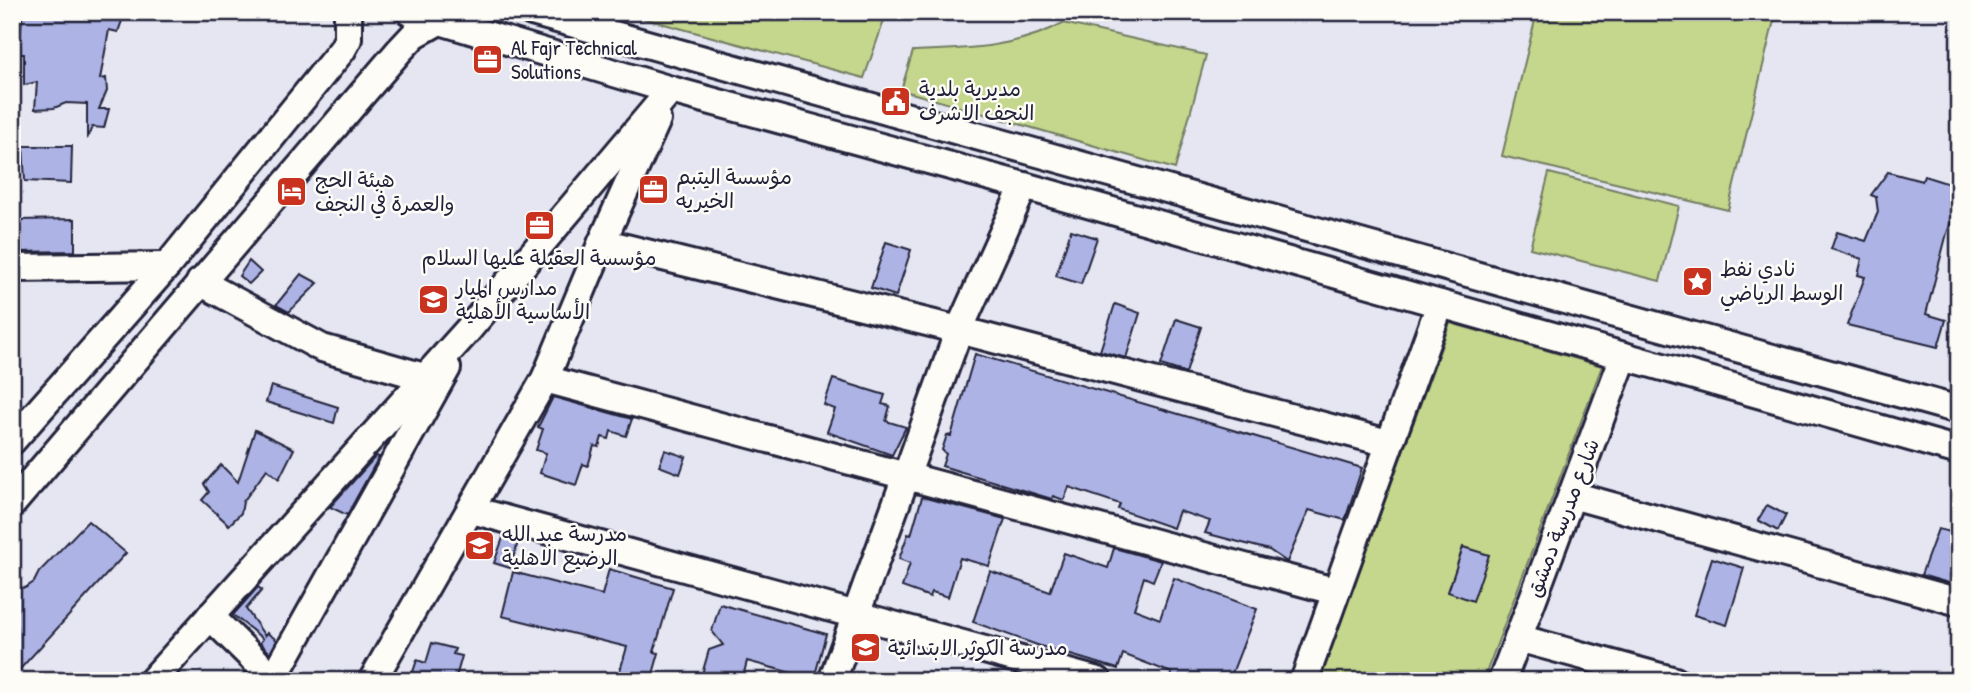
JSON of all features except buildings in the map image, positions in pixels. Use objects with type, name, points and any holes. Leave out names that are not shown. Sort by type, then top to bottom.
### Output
[{"type":"street","points":[[12,441],[29,415],[167,266],[342,50],[348,39],[348,12]]},
{"type":"street","points":[[410,12],[671,90],[1024,186],[1959,451]]},
{"type":"street","points":[[532,12],[1959,410]]},
{"type":"street","points":[[14,490],[73,432],[399,51],[414,35],[439,21]]},
{"type":"street","points":[[372,681],[545,380],[602,242],[671,90]]},
{"type":"street","points":[[152,681],[468,330],[671,90]]},
{"type":"street","points":[[1126,215],[1141,203],[1143,195],[1139,182]]},
{"type":"street","points":[[832,681],[854,614],[959,330],[1024,186]]},
{"type":"street","points":[[1180,231],[1178,210],[1187,200],[1195,197]]},
{"type":"street","points":[[602,242],[959,330],[1388,443]]},
{"type":"street","points":[[12,268],[167,266]]},
{"type":"street","points":[[200,282],[322,348],[424,377]]},
{"type":"street","points":[[1304,681],[1334,591],[1440,304]]},
{"type":"street","points":[[210,616],[274,680],[468,330]]},
{"type":"street","name":"شارع مدرسة دمشق","points":[[1502,681],[1624,356]]},
{"type":"street","points":[[545,380],[1334,591]]},
{"type":"street","points":[[29,415],[45,415],[51,425],[61,431],[73,432]]},
{"type":"street","points":[[1572,495],[1959,603]]},
{"type":"street","points":[[472,510],[1098,681]]},
{"type":"street","points":[[1518,638],[1675,681]]},
{"type":"green space","points":[[620,12],[887,12],[864,78]]},
{"type":"green space","points":[[904,12],[990,12],[974,18]]},
{"type":"green space","points":[[1537,12],[1776,12],[1728,210],[1502,156]]},
{"type":"green space","points":[[1063,23],[1206,55],[1175,169],[901,90],[913,51],[990,46],[1027,38]]},
{"type":"green space","points":[[1549,173],[1679,206],[1660,281],[1530,248]]},
{"type":"green space","points":[[1450,323],[1602,366],[1483,681],[1319,681]]},
{"type":"place","name":"Al Fajr Technical Solutions","points":[[488,60]]},
{"type":"place","name":"مديرية بلدية النجف الاشرف","points":[[896,101]]},
{"type":"place","name":"مؤسسة اليتبم الخيريه","points":[[653,189]]},
{"type":"place","name":"هيئة الحج والعمرة في النجف","points":[[292,192]]},
{"type":"place","name":"مؤسسة العقيلة عليها السلام","points":[[539,226]]},
{"type":"place","name":"نادي نفط الوسط الرياضي","points":[[1697,281]]},
{"type":"place","name":"مدارس الميار الأساسية الأهلية","points":[[433,300]]},
{"type":"place","name":"مدرسة عبد الله الرضيع الاهلية","points":[[479,546]]},
{"type":"place","name":"مدرسة الكوثر الابتدائية","points":[[865,648]]}]
